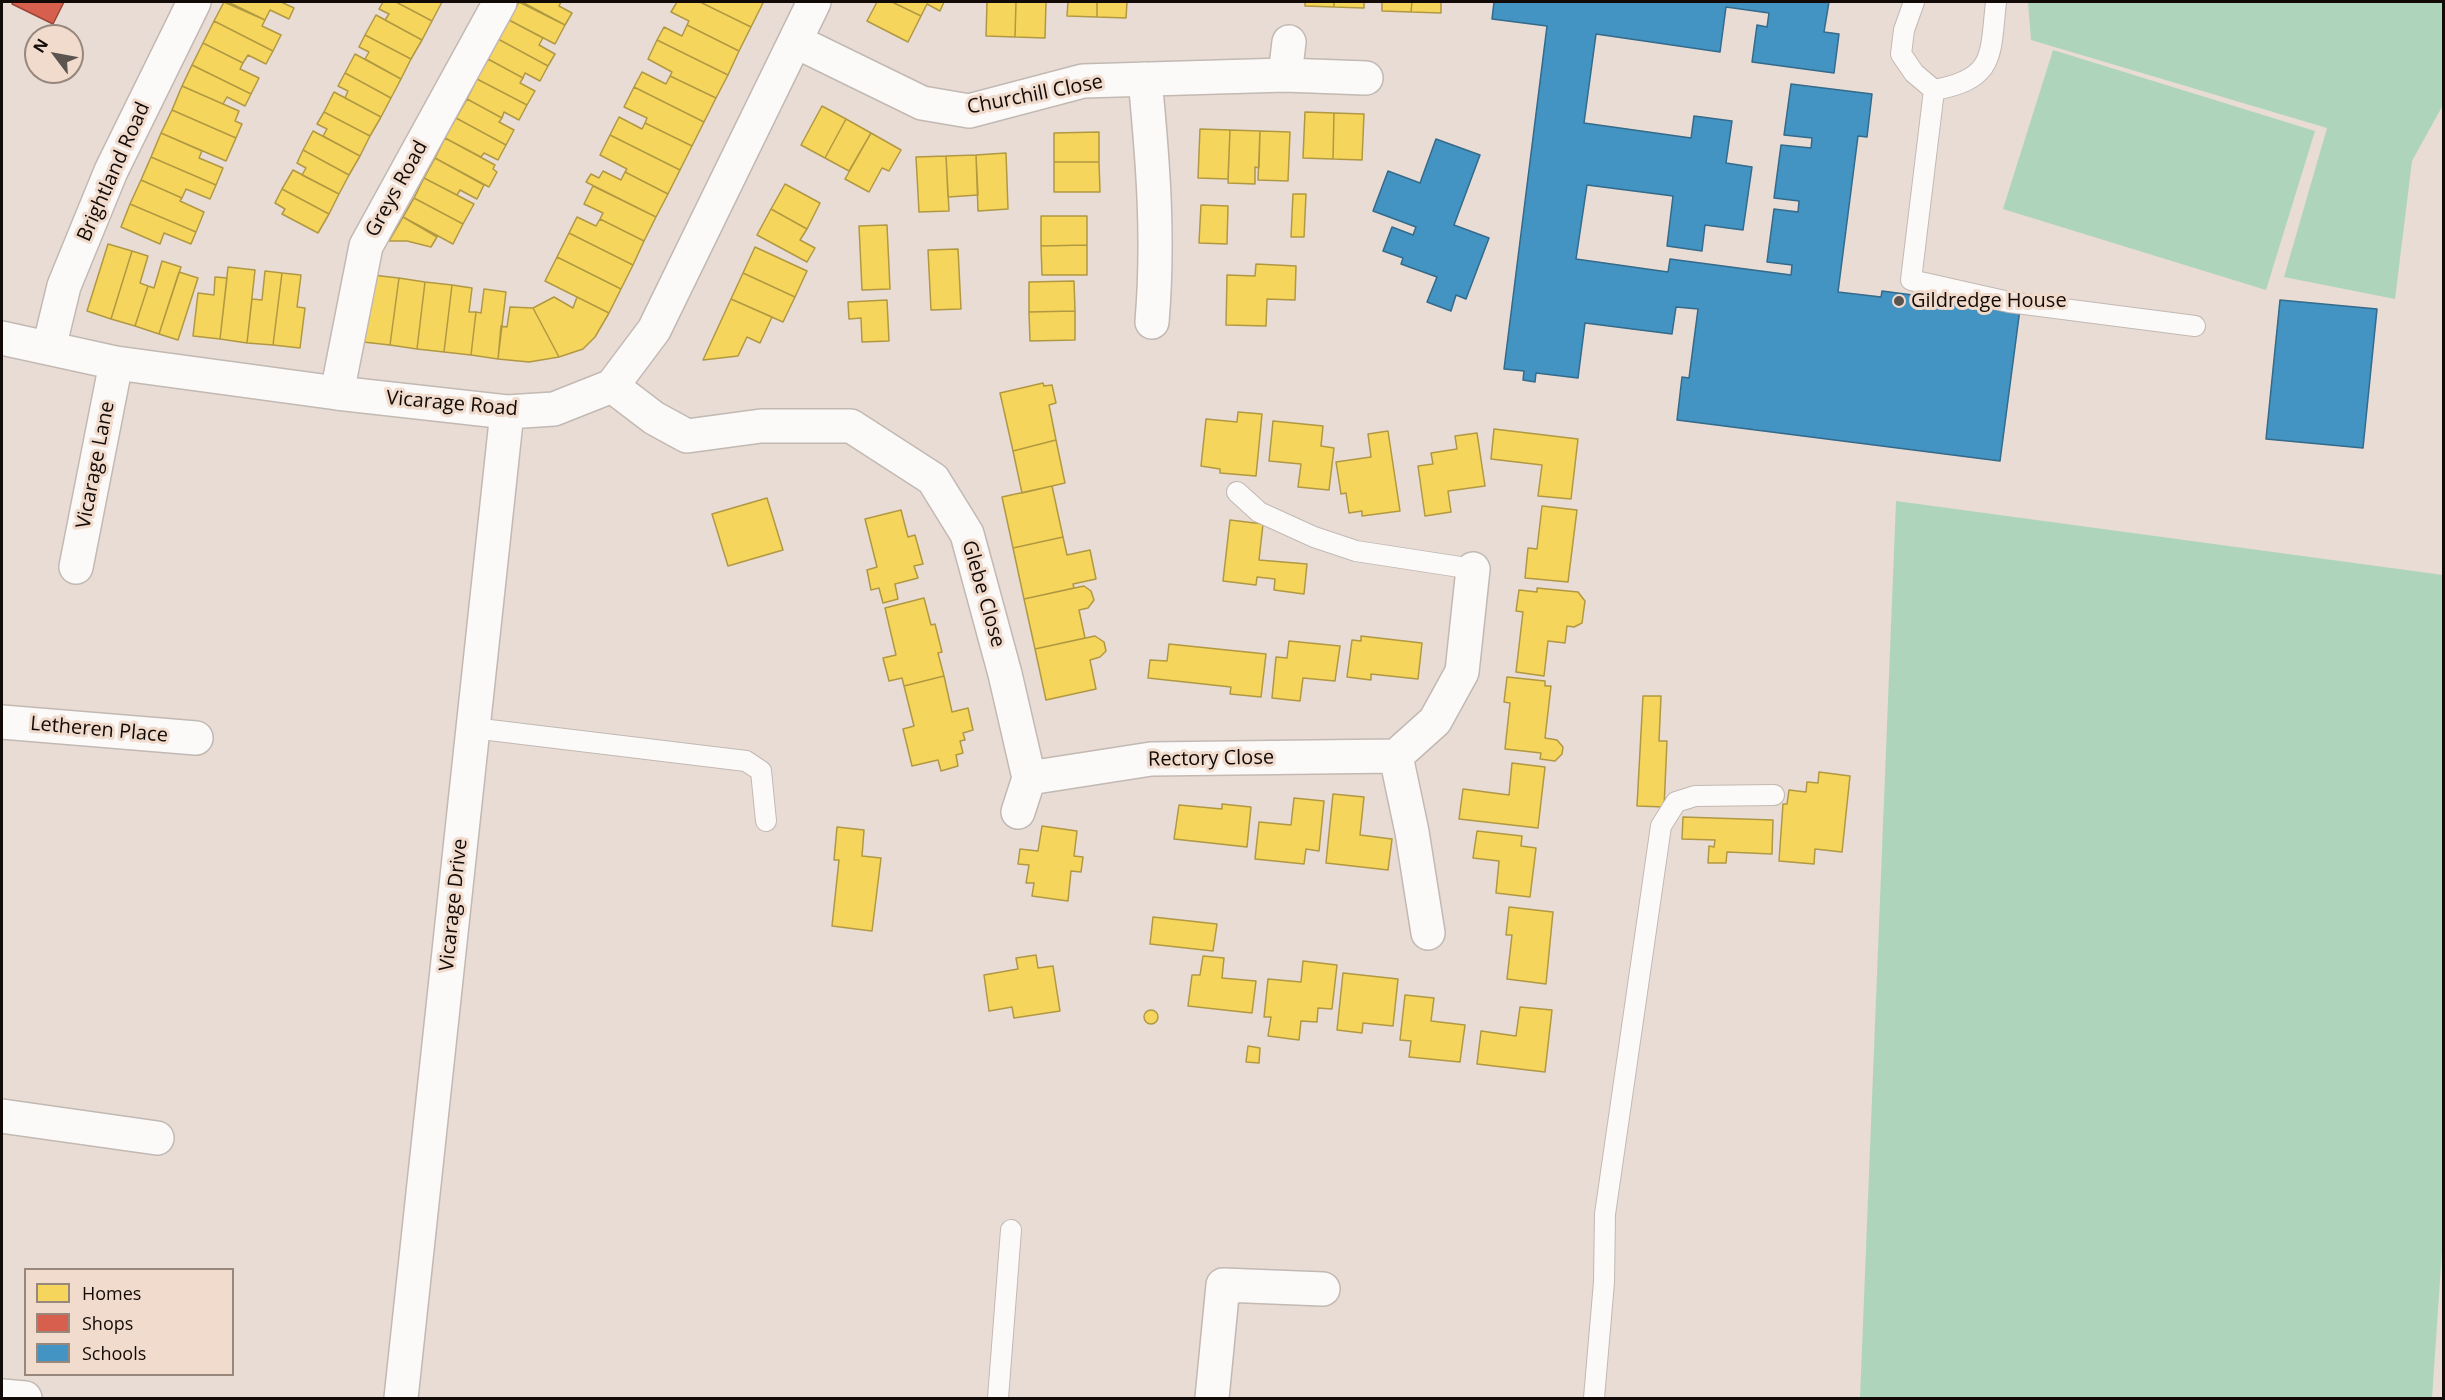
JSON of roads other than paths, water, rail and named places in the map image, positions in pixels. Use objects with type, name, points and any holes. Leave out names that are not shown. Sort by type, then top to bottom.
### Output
[{"type":"street","name":"Brightland Road","points":[[49,348],[64,286],[111,171],[194,2]]},
{"type":"street","name":"Greys Road","points":[[337,393],[366,246],[500,2]]},
{"type":"street","points":[[612,386],[654,330],[814,2]]},
{"type":"street","name":"Churchill Close","points":[[795,41],[922,103],[969,111],[1083,81],[1285,75],[1366,78]]},
{"type":"street","points":[[1285,75],[1289,42]]},
{"type":"street","points":[[1145,79],[1154,174],[1156,268],[1152,322]]},
{"type":"street","name":"Vicarage Road","points":[[2,338],[116,363],[337,393],[507,412],[554,409],[612,386]]},
{"type":"street","name":"Vicarage Lane","points":[[76,567],[116,363]]},
{"type":"street","name":"Glebe Close","points":[[612,386],[654,418],[687,436],[760,426],[851,426],[933,479],[967,534],[1005,674],[1029,778]]},
{"type":"street","name":"Vicarage Drive","points":[[401,1398],[507,412]]},
{"type":"street","points":[[1428,933],[1412,832],[1396,756],[1435,721],[1462,672],[1473,569]]},
{"type":"street","name":"Letheren Place","points":[[2,722],[196,738]]},
{"type":"street","name":"Rectory Close","points":[[1029,778],[1150,759],[1396,756]]},
{"type":"street","points":[[1018,812],[1029,778]]},
{"type":"street","points":[[2,1116],[157,1138]]},
{"type":"street","points":[[1212,1398],[1223,1285],[1323,1288]]},
{"type":"street","points":[[2,1396],[25,1398]]},
{"type":"lane","points":[[1914,2],[1904,30],[1901,54],[1914,73],[1934,90],[1953,87],[1973,79],[1989,57],[1996,2]]},
{"type":"lane","points":[[1934,90],[1911,280],[2009,302],[2195,326]]},
{"type":"lane","points":[[1237,492],[1259,512],[1356,551],[1473,569]]},
{"type":"lane","points":[[473,728],[746,761],[761,771],[766,821]]},
{"type":"lane","points":[[1594,1398],[1604,1282],[1605,1214],[1661,826],[1676,802],[1695,796],[1774,795]]},
{"type":"lane","points":[[998,1398],[1011,1230]]},
{"type":"place","name":"Gildredge House","points":[[1899,301]]}]
